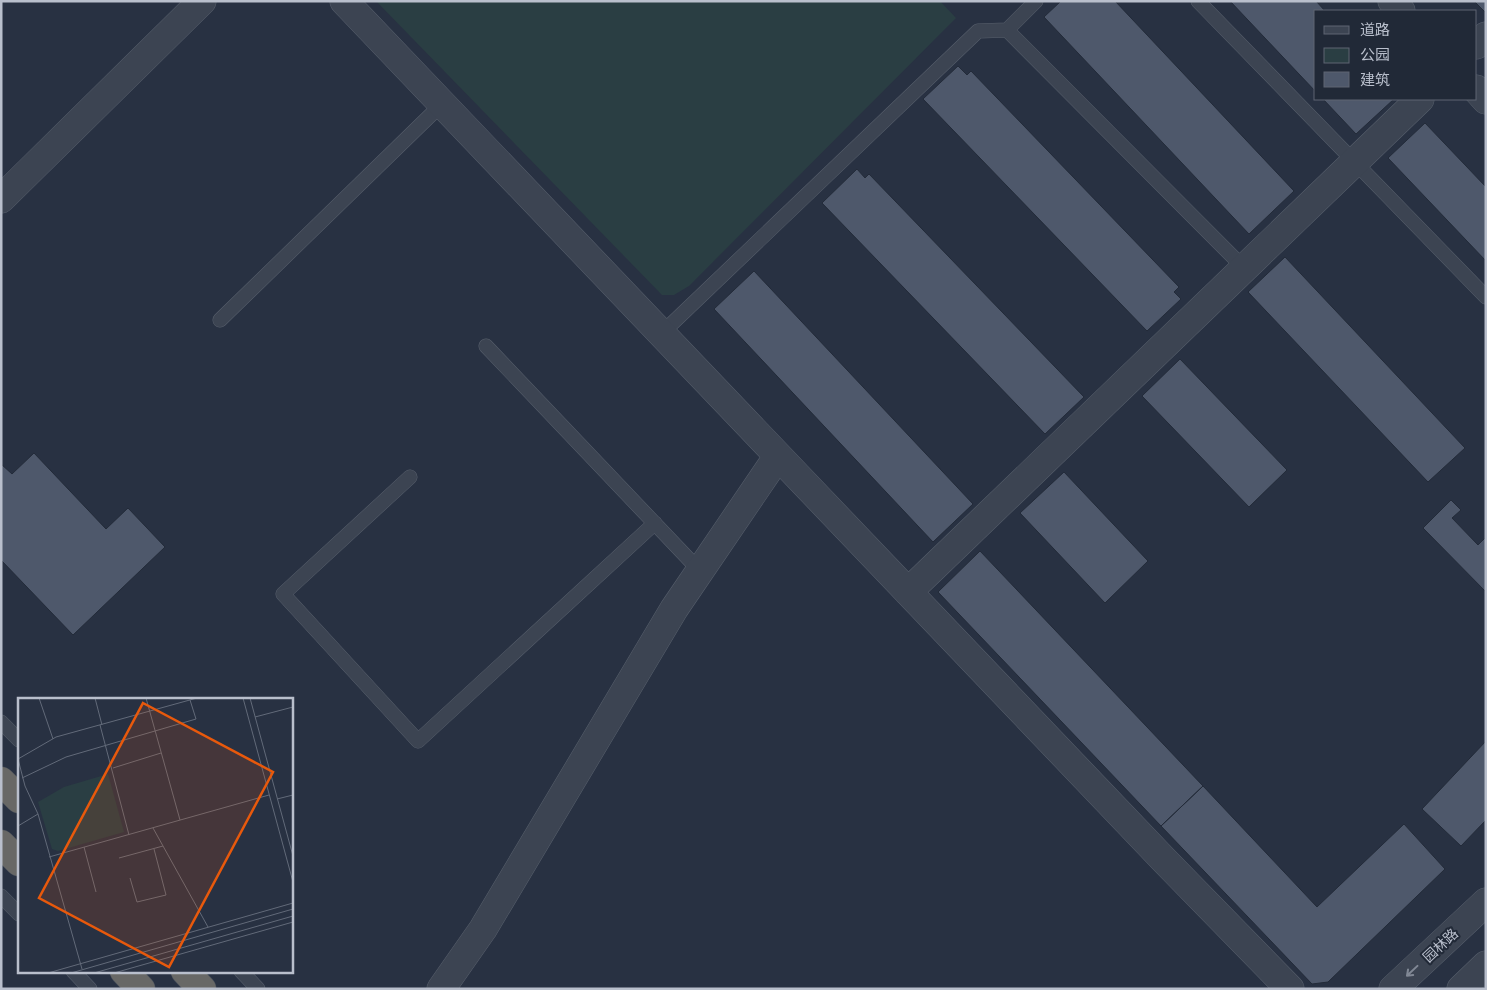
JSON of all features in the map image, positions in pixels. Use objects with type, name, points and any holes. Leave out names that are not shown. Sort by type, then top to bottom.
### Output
[{"type":"highway","points":[[1,781],[18,798]]},
{"type":"highway","points":[[1,844],[18,861]]},
{"type":"highway","points":[[125,972],[140,989]]},
{"type":"highway","points":[[186,972],[202,989]]},
{"type":"street","points":[[1,199],[202,1]]},
{"type":"street","points":[[344,1],[1157,853],[1290,989]]},
{"type":"street","points":[[1477,91],[1486,100]]},
{"type":"street","points":[[908,592],[1419,100]]},
{"type":"street","points":[[441,989],[483,928],[674,609],[778,456]]},
{"type":"street","name":"园林路","points":[[1394,989],[1486,902]]},
{"type":"street","points":[[1460,989],[1486,965]]},
{"type":"lane","points":[[661,334],[978,31],[1007,30],[1036,1]]},
{"type":"lane","points":[[1198,1],[1486,297]]},
{"type":"lane","points":[[1007,30],[1244,268]]},
{"type":"lane","points":[[220,320],[442,104]]},
{"type":"lane","points":[[486,346],[700,571]]},
{"type":"lane","points":[[410,477],[283,594],[418,741],[655,523]]},
{"type":"lane","points":[[1,722],[18,739]]},
{"type":"lane","points":[[1,896],[18,913]]},
{"type":"lane","points":[[74,972],[90,989]]},
{"type":"lane","points":[[243,972],[258,989]]},
{"type":"green space","points":[[376,1],[940,1],[956,18],[689,286],[674,295],[662,295]]},
{"type":"building","points":[[1061,1],[1115,1],[1294,191],[1249,234],[1044,17]]},
{"type":"building","points":[[1230,1],[1316,1],[1324,10],[1314,10],[1314,90]]},
{"type":"building","points":[[1474,1],[1486,1],[1486,13]]},
{"type":"building","points":[[958,66],[967,75],[971,71],[1179,287],[1174,292],[1181,299],[1147,331],[923,99]]},
{"type":"building","points":[[1324,100],[1393,100],[1356,134]]},
{"type":"building","points":[[1425,123],[1486,187],[1486,261],[1388,158]]},
{"type":"building","points":[[857,169],[865,178],[869,174],[1084,397],[1045,434],[822,203]]},
{"type":"building","points":[[1285,257],[1465,448],[1428,482],[1248,292]]},
{"type":"building","points":[[754,271],[973,504],[933,542],[714,309]]},
{"type":"building","points":[[1180,359],[1287,470],[1249,507],[1142,396]]},
{"type":"building","points":[[34,453],[106,529],[128,508],[165,547],[73,635],[1,560],[1,464],[12,474]]},
{"type":"building","points":[[1064,472],[1148,561],[1105,603],[1020,513]]},
{"type":"building","points":[[1451,500],[1461,510],[1452,518],[1478,545],[1486,537],[1486,592],[1423,528]]},
{"type":"building","points":[[980,551],[1203,786],[1161,826],[938,592]]},
{"type":"building","points":[[1486,741],[1486,820],[1461,846],[1422,809]]},
{"type":"building","points":[[1203,786],[1317,907],[1404,824],[1445,869],[1328,982],[1312,984],[1161,826]]}]
